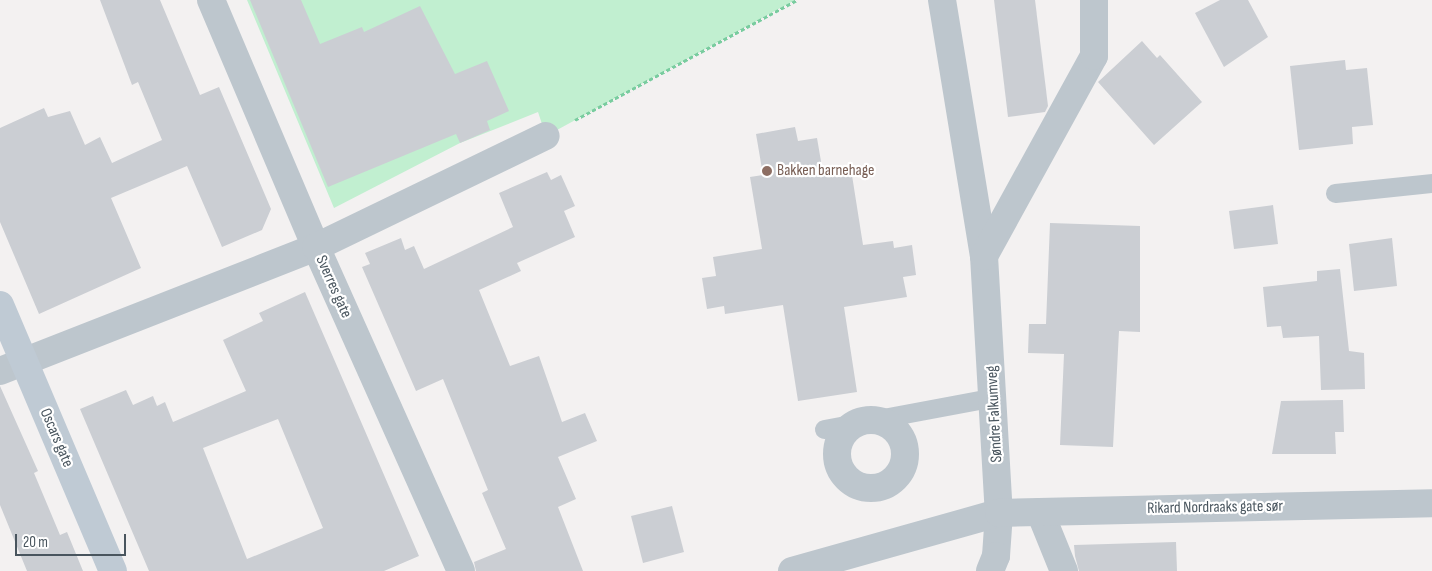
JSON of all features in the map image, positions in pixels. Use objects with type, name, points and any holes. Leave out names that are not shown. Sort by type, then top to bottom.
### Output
[{"type":"street","name":"Sverres gate","points":[[211,0],[316,247],[461,571]]},
{"type":"street","name":"Søndre Falkumveg","points":[[942,0],[984,256],[995,397],[999,513],[996,556],[990,571]]},
{"type":"street","points":[[984,256],[1094,56],[1094,0]]},
{"type":"street","points":[[12,366],[316,247],[546,136]]},
{"type":"street","name":"Oscars gate","points":[[0,305],[12,366],[112,571]]},
{"type":"street","name":"Rikard Nordraaks gate sør","points":[[792,571],[999,513],[1432,503]]},
{"type":"street","points":[[1040,512],[1064,571]]},
{"type":"lane","points":[[1335,193],[1432,183]]},
{"type":"lane","points":[[824,429],[995,397]]},
{"type":"path","points":[[546,136],[797,0]]},
{"type":"green space","points":[[247,0],[795,0],[546,136],[538,112],[460,143],[334,208]]},
{"type":"building","points":[[100,0],[160,0],[200,95],[219,87],[271,209],[262,230],[222,247],[187,166],[111,198],[141,268],[39,314],[0,222],[0,128],[44,108],[48,117],[70,111],[85,145],[100,137],[112,163],[162,140],[138,82],[132,85]]},
{"type":"building","points":[[250,0],[301,0],[320,44],[362,27],[364,32],[420,6],[455,74],[487,61],[509,111],[487,121],[490,130],[460,143],[456,134],[328,187]]},
{"type":"building","points":[[994,0],[1035,0],[1048,106],[1045,112],[1008,117]]},
{"type":"building","points":[[1220,0],[1248,0],[1268,37],[1224,67],[1195,13]]},
{"type":"building","points":[[1142,41],[1157,58],[1160,55],[1202,102],[1154,145],[1098,82]]},
{"type":"building","points":[[1345,60],[1346,70],[1367,68],[1373,125],[1352,127],[1353,144],[1299,150],[1290,66]]},
{"type":"building","points":[[795,127],[798,141],[817,138],[823,173],[851,169],[863,245],[893,241],[894,248],[912,245],[916,275],[903,277],[907,297],[844,307],[857,392],[798,401],[783,305],[725,314],[724,306],[707,309],[702,278],[716,276],[713,257],[762,249],[750,177],[763,175],[756,134]]},
{"type":"building","points":[[547,172],[551,180],[561,175],[575,206],[564,211],[575,237],[517,263],[521,271],[479,290],[510,366],[539,356],[562,422],[585,413],[597,441],[558,457],[576,499],[558,507],[583,571],[476,571],[474,562],[506,549],[482,493],[488,490],[443,379],[416,391],[362,267],[370,264],[365,253],[401,238],[405,250],[414,246],[424,269],[513,227],[499,193]]},
{"type":"building","points":[[1273,205],[1278,244],[1234,249],[1229,211]]},
{"type":"building","points":[[1050,223],[1140,226],[1140,332],[1119,331],[1113,447],[1060,445],[1064,354],[1028,353],[1029,324],[1046,324]]},
{"type":"building","points":[[1392,238],[1397,286],[1354,291],[1349,244]]},
{"type":"building","points":[[1340,269],[1349,351],[1364,353],[1365,389],[1321,390],[1319,336],[1283,338],[1281,326],[1267,327],[1263,287],[1317,281],[1317,271]]},
{"type":"building","points":[[305,292],[419,556],[384,571],[149,571],[80,409],[126,390],[133,405],[153,396],[157,406],[165,402],[173,422],[246,391],[223,340],[263,321],[259,313]],"holes":[[[278,419],[323,528],[247,559],[203,448]]]},
{"type":"building","points":[[0,386],[38,471],[34,473],[60,535],[67,532],[83,571],[27,571],[0,505]]},
{"type":"building","points":[[1343,400],[1344,432],[1335,432],[1336,454],[1272,454],[1281,401]]},
{"type":"building","points":[[672,506],[684,552],[643,563],[631,516]]},
{"type":"building","points":[[1176,542],[1177,571],[1079,571],[1074,545]]},
{"type":"place","name":"Bakken barnehage","points":[[767,171]]}]
